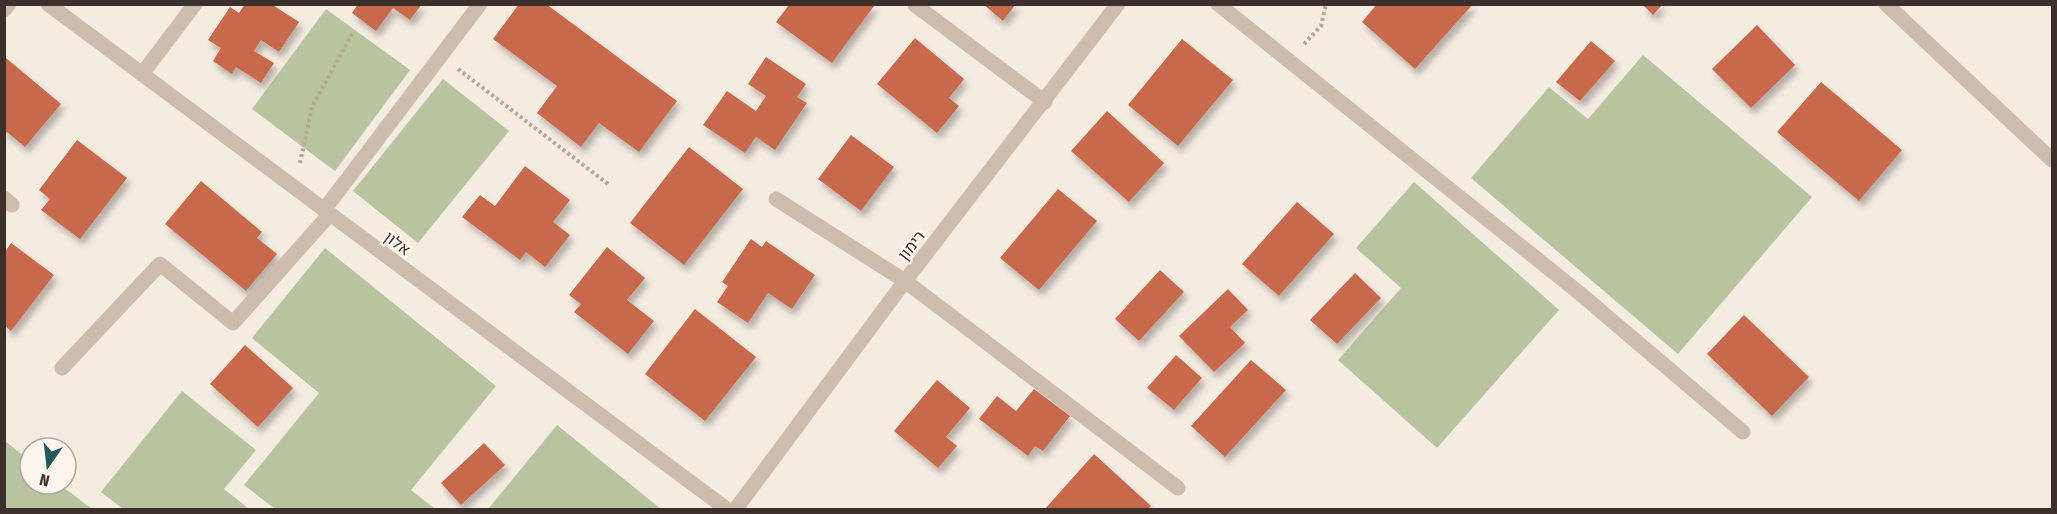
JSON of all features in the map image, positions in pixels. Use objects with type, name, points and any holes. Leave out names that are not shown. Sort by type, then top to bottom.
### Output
[{"type":"street","points":[[4,10],[9,4]]},
{"type":"street","name":"אלון","points":[[48,4],[728,510]]},
{"type":"street","points":[[142,74],[195,4]]},
{"type":"street","points":[[62,368],[160,264],[233,323],[327,212],[480,4]]},
{"type":"street","name":"רימון","points":[[735,510],[905,281],[1045,102],[1118,4]]},
{"type":"street","points":[[1218,4],[1577,291],[1743,432]]},
{"type":"street","points":[[1886,4],[2052,160]]},
{"type":"street","points":[[915,5],[1045,102]]},
{"type":"street","points":[[776,199],[905,281],[1178,488]]},
{"type":"path","points":[[1288,60],[1321,26],[1326,4]]},
{"type":"path","points":[[295,188],[312,107],[352,34]]},
{"type":"path","points":[[441,56],[608,184]]},
{"type":"green space","points":[[326,9],[410,70],[335,171],[252,109]]},
{"type":"green space","points":[[1643,55],[1812,197],[1678,354],[1471,178],[1549,87],[1588,119]]},
{"type":"green space","points":[[443,79],[509,131],[418,243],[353,191]]},
{"type":"green space","points":[[1414,182],[1559,310],[1437,448],[1338,360],[1401,288],[1356,248]]},
{"type":"green space","points":[[325,248],[496,386],[411,490],[435,509],[275,509],[244,485],[319,393],[252,338]]},
{"type":"green space","points":[[182,391],[256,450],[224,489],[249,509],[123,509],[101,492]]},
{"type":"green space","points":[[557,425],[661,509],[488,509]]},
{"type":"green space","points":[[5,441],[18,451],[18,496],[75,496],[92,509],[5,509]]},
{"type":"building","points":[[245,4],[271,4],[299,22],[279,52],[261,40],[254,51],[274,63],[261,83],[236,67],[232,74],[213,61],[221,48],[208,40],[230,7],[239,13]]},
{"type":"building","points":[[358,4],[422,4],[410,20],[393,8],[376,31],[352,13]]},
{"type":"building","points":[[519,4],[546,4],[677,101],[639,152],[599,123],[581,147],[537,113],[557,86],[493,39]]},
{"type":"building","points":[[983,4],[1016,4],[1003,21]]},
{"type":"building","points":[[1377,4],[1473,4],[1415,69],[1362,22]]},
{"type":"building","points":[[1642,4],[1663,4],[1653,15]]},
{"type":"building","points":[[789,5],[874,6],[832,63],[776,22]]},
{"type":"building","points":[[1757,25],[1795,65],[1751,108],[1712,69]]},
{"type":"building","points":[[915,38],[964,79],[949,98],[959,106],[937,133],[877,84]]},
{"type":"building","points":[[1182,39],[1233,80],[1178,146],[1128,105]]},
{"type":"building","points":[[1591,41],[1615,61],[1580,101],[1556,82]]},
{"type":"building","points":[[766,57],[806,84],[797,97],[807,103],[775,150],[756,137],[745,153],[703,125],[727,91],[756,111],[766,96],[748,84]]},
{"type":"building","points":[[6,58],[61,104],[25,147],[7,132],[4,135]]},
{"type":"building","points":[[1821,82],[1902,150],[1859,201],[1777,132]]},
{"type":"building","points":[[1107,111],[1164,163],[1129,202],[1071,151]]},
{"type":"building","points":[[851,135],[894,167],[861,211],[818,179]]},
{"type":"building","points":[[77,140],[127,178],[80,239],[41,210],[50,199],[39,190]]},
{"type":"building","points":[[689,147],[743,189],[684,265],[630,223]]},
{"type":"building","points":[[525,166],[570,200],[553,222],[570,235],[545,267],[526,252],[520,260],[462,217],[480,195],[495,206]]},
{"type":"building","points":[[201,181],[262,232],[257,238],[277,254],[246,291],[165,224]]},
{"type":"building","points":[[1058,189],[1097,221],[1039,290],[1000,258]]},
{"type":"building","points":[[1297,202],[1334,234],[1279,296],[1242,264]]},
{"type":"building","points":[[751,239],[762,247],[766,241],[815,275],[792,309],[768,293],[748,323],[717,302],[728,286],[722,282]]},
{"type":"building","points":[[11,243],[54,275],[11,331],[5,326],[5,252]]},
{"type":"building","points":[[607,247],[645,278],[627,300],[654,321],[628,354],[574,312],[581,304],[569,295]]},
{"type":"building","points":[[1160,270],[1184,292],[1139,341],[1115,319]]},
{"type":"building","points":[[1355,273],[1381,298],[1337,344],[1310,320]]},
{"type":"building","points":[[1228,289],[1248,310],[1230,327],[1245,343],[1214,372],[1179,336]]},
{"type":"building","points":[[695,309],[756,357],[705,421],[645,374]]},
{"type":"building","points":[[1744,315],[1809,377],[1772,416],[1707,354]]},
{"type":"building","points":[[245,345],[293,388],[258,427],[210,384]]},
{"type":"building","points":[[1176,355],[1202,378],[1174,410],[1147,388]]},
{"type":"building","points":[[1251,360],[1286,390],[1225,457],[1191,426]]},
{"type":"building","points":[[937,380],[970,408],[946,437],[957,446],[938,468],[894,431]]},
{"type":"building","points":[[1034,389],[1070,416],[1043,451],[1035,446],[1028,456],[979,419],[997,396],[1016,411]]},
{"type":"building","points":[[484,443],[505,465],[461,505],[441,483]]},
{"type":"building","points":[[1094,454],[1151,506],[1147,510],[1044,510]]}]
